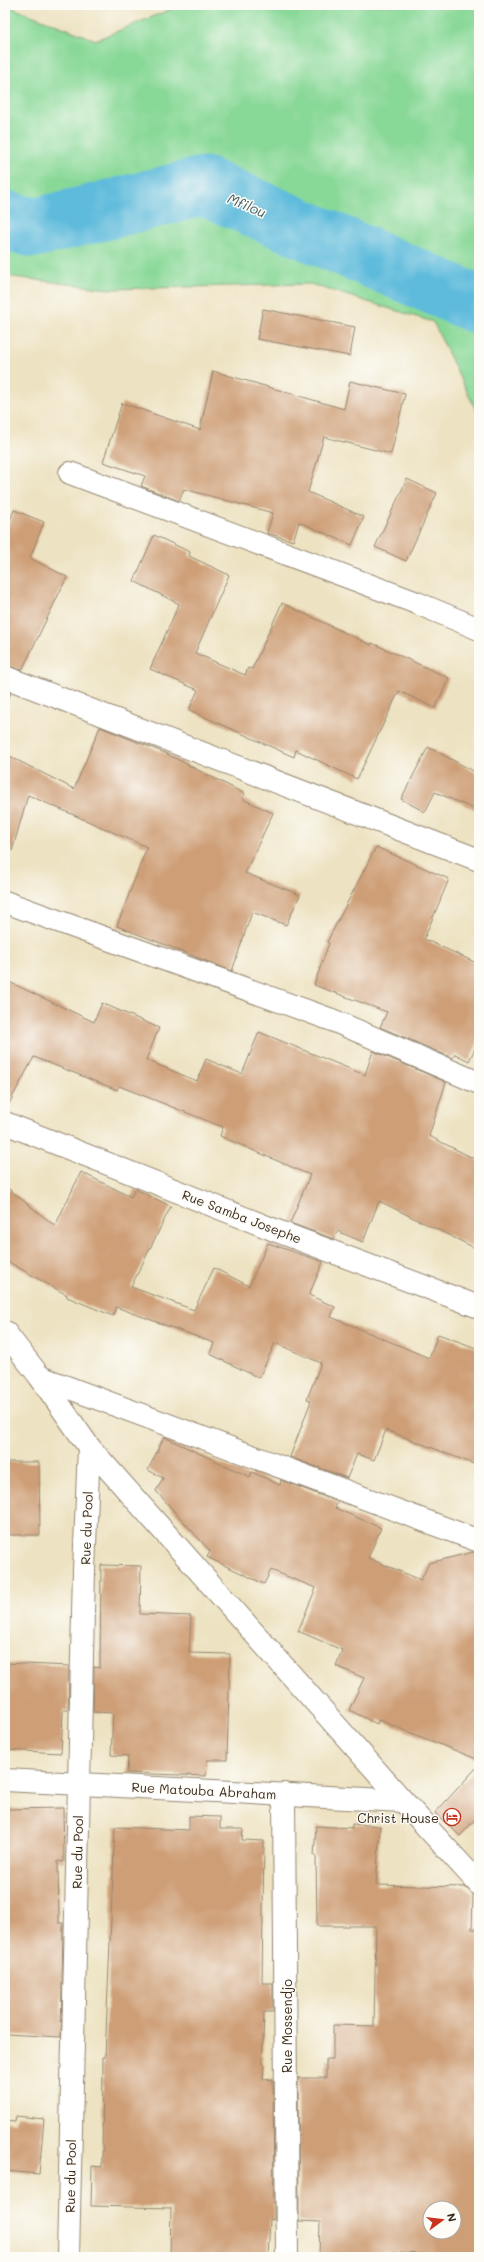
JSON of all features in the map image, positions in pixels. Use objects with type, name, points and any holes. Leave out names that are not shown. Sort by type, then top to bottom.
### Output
[{"type":"street","points":[[70,473],[417,603],[479,629]]},
{"type":"street","points":[[5,677],[479,860]]},
{"type":"street","points":[[5,902],[332,1020],[479,1083]]},
{"type":"street","name":"Rue Samba Josephe","points":[[5,1123],[277,1231],[479,1307]]},
{"type":"street","points":[[5,1332],[90,1447],[403,1801],[479,1884]]},
{"type":"street","points":[[40,1378],[479,1541]]},
{"type":"street","name":"Rue du Pool","points":[[68,2257],[84,1570],[90,1447]]},
{"type":"street","name":"Rue Matouba Abraham","points":[[5,1780],[403,1801]]},
{"type":"street","name":"Rue Mossendjo","points":[[284,1794],[286,2257]]},
{"type":"green space","points":[[5,5],[96,40],[181,5],[479,5],[479,416],[433,322],[310,284],[109,289],[5,276]]},
{"type":"building","points":[[263,309],[355,327],[350,356],[257,339]]},
{"type":"building","points":[[213,371],[344,409],[350,381],[405,394],[391,454],[324,437],[308,492],[364,517],[352,545],[299,522],[293,541],[267,533],[273,513],[184,489],[179,501],[141,486],[145,476],[103,462],[122,403],[200,430]]},
{"type":"building","points":[[407,479],[437,493],[406,561],[375,547]]},
{"type":"building","points":[[14,510],[44,522],[30,558],[67,577],[22,670],[5,665],[5,533]]},
{"type":"building","points":[[154,535],[190,552],[189,556],[229,575],[195,653],[245,675],[248,668],[252,669],[282,603],[371,645],[372,643],[449,678],[435,708],[399,691],[357,779],[296,750],[294,757],[189,710],[198,690],[150,669],[179,604],[134,581]]},
{"type":"building","points":[[5,690],[11,693],[5,705]]},
{"type":"building","points":[[100,727],[165,753],[245,794],[242,799],[273,813],[245,873],[300,895],[286,925],[252,912],[232,971],[117,926],[147,847],[28,795],[12,851],[5,850],[5,754],[74,789]]},
{"type":"building","points":[[428,747],[479,774],[479,811],[435,792],[425,812],[401,799]]},
{"type":"building","points":[[376,847],[449,879],[424,939],[479,964],[479,1040],[469,1061],[455,1054],[453,1058],[380,1027],[387,1012],[314,985],[329,943],[327,942]]},
{"type":"building","points":[[5,980],[94,1022],[102,1003],[159,1028],[146,1060],[197,1081],[206,1059],[242,1074],[259,1032],[365,1075],[373,1051],[446,1082],[429,1136],[479,1161],[479,1250],[379,1201],[363,1242],[337,1231],[334,1239],[290,1223],[310,1175],[220,1136],[223,1127],[119,1086],[117,1090],[34,1057],[5,1111]]},
{"type":"building","points":[[81,1172],[131,1197],[135,1189],[171,1206],[131,1287],[194,1310],[214,1268],[249,1286],[268,1243],[323,1262],[309,1295],[335,1307],[331,1317],[429,1358],[438,1334],[479,1349],[479,1466],[386,1430],[374,1460],[357,1454],[347,1478],[290,1457],[311,1401],[307,1399],[321,1363],[275,1343],[259,1378],[210,1354],[214,1343],[116,1307],[113,1316],[67,1297],[67,1295],[5,1260],[5,1186],[55,1226]]},
{"type":"building","points":[[164,1437],[250,1477],[252,1472],[280,1485],[281,1480],[338,1502],[335,1508],[381,1528],[368,1558],[421,1580],[429,1563],[473,1552],[479,1553],[479,1760],[379,1720],[377,1724],[349,1710],[364,1678],[336,1666],[342,1650],[298,1631],[316,1588],[271,1570],[264,1584],[207,1557],[210,1551],[156,1491],[163,1478],[148,1470]]},
{"type":"building","points":[[5,1462],[39,1462],[40,1535],[5,1535]]},
{"type":"building","points":[[101,1565],[141,1566],[140,1614],[191,1616],[189,1653],[230,1654],[227,1760],[207,1760],[206,1776],[127,1773],[128,1756],[111,1755],[113,1713],[93,1712],[94,1667],[100,1668]]},
{"type":"building","points":[[5,1663],[69,1666],[68,1710],[63,1710],[61,1753],[5,1750]]},
{"type":"building","points":[[479,1765],[479,1815],[460,1836],[435,1813]]},
{"type":"building","points":[[63,1808],[64,1862],[58,1861],[59,1923],[63,1923],[61,2037],[5,2034],[5,1809]]},
{"type":"building","points":[[189,1816],[220,1817],[220,1829],[243,1829],[242,1840],[264,1841],[262,1983],[273,1983],[273,2012],[264,2012],[262,2064],[264,2064],[263,2080],[273,2079],[274,2220],[270,2219],[268,2257],[170,2257],[171,2208],[91,2206],[92,2166],[102,2167],[103,2057],[105,2057],[115,1827],[189,1830]]},
{"type":"building","points":[[352,1824],[380,1826],[376,1885],[465,1887],[473,1894],[472,1929],[479,1929],[479,2257],[382,2252],[382,2257],[319,2257],[320,2222],[299,2221],[298,2078],[326,2078],[326,2059],[333,2059],[333,2025],[374,2026],[376,1926],[317,1926],[316,1856],[314,1856],[316,1826],[352,1828]]},
{"type":"building","points":[[16,2116],[44,2119],[39,2174],[5,2171],[5,2121],[15,2122]]},
{"type":"waterway","name":"Mfilou","points":[[5,220],[34,228],[204,186],[479,305]]},
{"type":"place","name":"Christ House","points":[[452,1817]]}]
